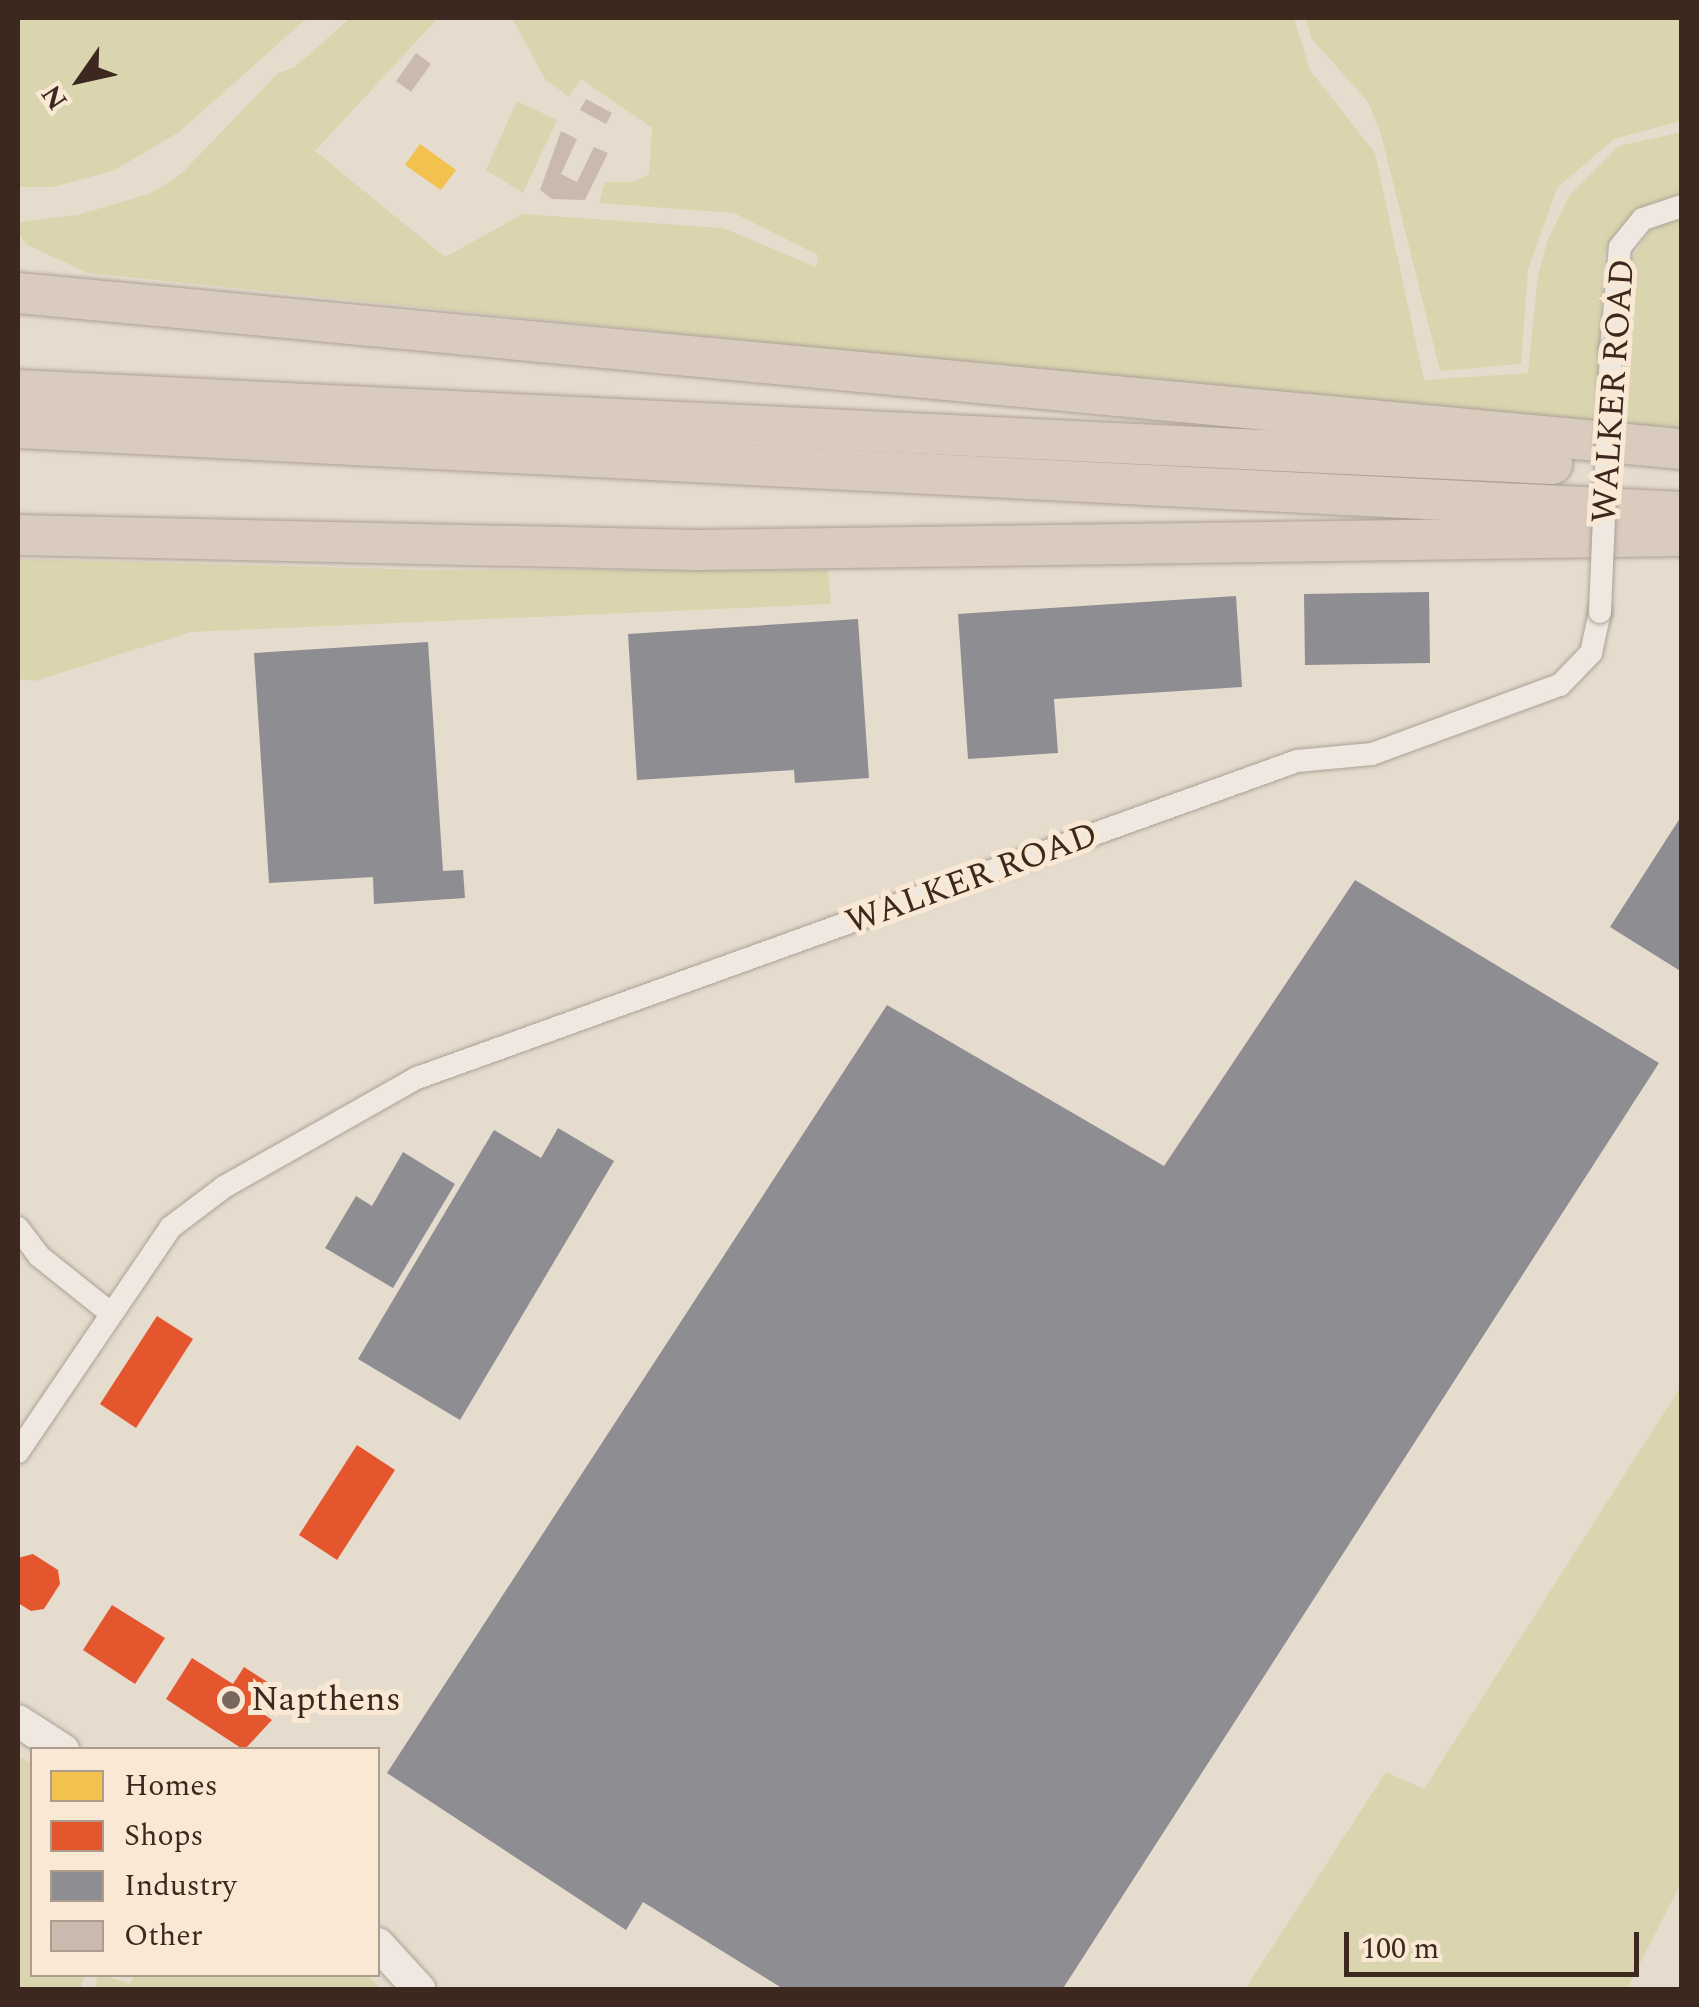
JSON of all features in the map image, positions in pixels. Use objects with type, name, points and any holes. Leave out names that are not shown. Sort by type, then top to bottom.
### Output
[{"type":"highway","points":[[18,293],[1682,449]]},
{"type":"highway","points":[[18,390],[1682,470]]},
{"type":"highway","points":[[18,428],[1682,512]]},
{"type":"highway","points":[[18,535],[697,550],[1682,536]]},
{"type":"main road","points":[[18,1721],[58,1747]]},
{"type":"main road","points":[[380,1946],[420,1990]]},
{"type":"street","name":"WALKER ROAD","points":[[18,1452],[108,1311],[171,1227],[199,1202],[417,1078],[1297,761],[1372,754],[1560,685],[1591,654],[1600,612],[1611,350],[1620,246],[1643,220],[1682,206]]},
{"type":"street","points":[[18,1228],[39,1256],[108,1311]]},
{"type":"shaded area","points":[[18,18],[307,18],[179,132],[113,171],[53,187],[18,187]]},
{"type":"shaded area","points":[[350,18],[438,18],[315,151],[445,257],[523,214],[723,228],[816,267],[818,255],[734,213],[599,203],[605,182],[633,182],[649,174],[652,128],[581,79],[569,97],[545,79],[512,18],[1294,18],[1310,70],[1375,153],[1424,380],[1528,373],[1538,275],[1548,239],[1569,196],[1619,146],[1681,132],[1681,193],[1635,210],[1604,253],[1596,428],[88,273],[27,245],[18,233],[18,222],[77,215],[152,193],[182,173],[278,73],[295,67]]},
{"type":"shaded area","points":[[1306,18],[1681,18],[1681,121],[1614,139],[1557,188],[1528,270],[1521,364],[1440,371],[1380,131],[1368,102],[1311,38]]},
{"type":"shaded area","points":[[517,101],[557,120],[523,193],[486,170]]},
{"type":"shaded area","points":[[1681,218],[1681,434],[1618,429],[1628,264],[1651,229]]},
{"type":"shaded area","points":[[18,559],[429,570],[828,570],[831,604],[191,632],[35,681],[18,679]]},
{"type":"shaded area","points":[[1681,1386],[1681,1883],[1627,1989],[1245,1989],[1386,1772],[1424,1789]]},
{"type":"shaded area","points":[[18,1756],[30,1763],[30,1977],[84,1977],[81,1989],[18,1989]]},
{"type":"shaded area","points":[[98,1977],[130,1984],[134,1977],[370,1977],[381,1989],[94,1989]]},
{"type":"building: Homes","points":[[420,144],[456,170],[441,190],[405,165]]},
{"type":"building: Shops","points":[[157,1316],[193,1339],[136,1428],[100,1404]]},
{"type":"building: Shops","points":[[357,1445],[395,1470],[337,1560],[299,1535]]},
{"type":"building: Shops","points":[[33,1554],[58,1570],[60,1584],[44,1609],[31,1611],[18,1603],[18,1558]]},
{"type":"building: Shops","points":[[112,1605],[165,1638],[135,1684],[83,1650]]},
{"type":"building: Shops","points":[[192,1658],[233,1684],[244,1667],[280,1690],[265,1715],[272,1720],[247,1747],[239,1747],[166,1699]]},
{"type":"building: Industry","points":[[1429,592],[1430,663],[1305,665],[1304,594]]},
{"type":"building: Industry","points":[[1236,596],[1242,687],[1054,699],[1058,753],[968,759],[958,614]]},
{"type":"building: Industry","points":[[858,619],[869,778],[795,783],[794,770],[637,780],[628,634]]},
{"type":"building: Industry","points":[[428,642],[443,871],[463,870],[465,898],[374,904],[373,877],[269,883],[254,653]]},
{"type":"building: Industry","points":[[1682,815],[1682,972],[1610,927]]},
{"type":"building: Industry","points":[[1355,880],[1659,1063],[1062,1990],[785,1990],[643,1902],[626,1930],[387,1773],[887,1005],[1164,1166]]},
{"type":"building: Industry","points":[[558,1128],[614,1161],[460,1420],[358,1359],[494,1130],[541,1158]]},
{"type":"building: Industry","points":[[403,1152],[455,1184],[393,1288],[325,1248],[356,1196],[372,1206]]},
{"type":"building: Other","points":[[416,53],[431,64],[411,92],[396,81]]},
{"type":"building: Other","points":[[586,99],[612,113],[606,124],[580,110]]},
{"type":"building: Other","points":[[561,131],[577,139],[561,174],[577,182],[594,147],[608,153],[585,200],[552,199],[540,190]]},
{"type":"place","name":"Napthens","points":[[231,1700]]}]
